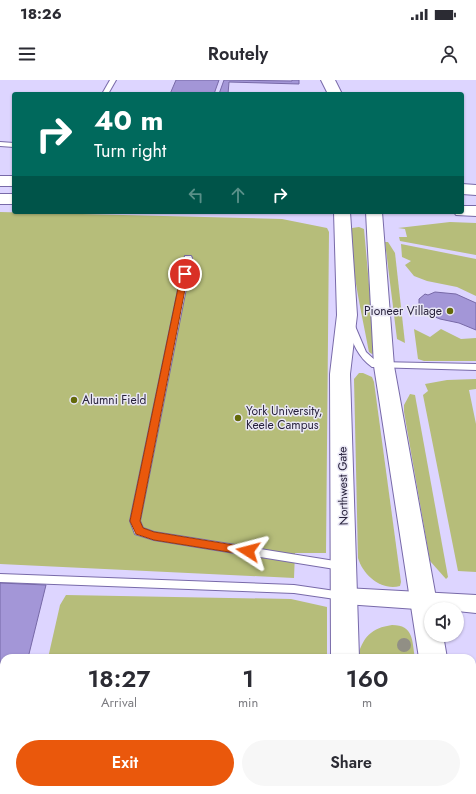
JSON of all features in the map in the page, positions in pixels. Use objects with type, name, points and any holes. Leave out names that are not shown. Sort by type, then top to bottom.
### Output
[{"type":"street","points":[[328,80],[334,92]]},
{"type":"street","points":[[0,181],[12,181]]},
{"type":"street","points":[[464,189],[476,190]]},
{"type":"street","points":[[0,199],[12,199]]},
{"type":"street","points":[[464,211],[476,211]]},
{"type":"street","name":"Northwest Gate","points":[[342,214],[347,315],[340,374],[345,654]]},
{"type":"street","points":[[345,596],[424,602],[384,366],[374,214]]},
{"type":"street","points":[[464,604],[476,604]]},
{"type":"street","points":[[430,642],[432,654]]},
{"type":"lane","points":[[106,92],[113,80]]},
{"type":"lane","points":[[0,144],[12,145]]},
{"type":"lane","points":[[188,258],[135,521],[139,531],[154,536],[344,566]]},
{"type":"lane","name":"Northwest Gate","points":[[347,315],[356,341],[367,360],[384,366]]},
{"type":"lane","points":[[384,366],[476,367]]},
{"type":"lane","points":[[0,578],[294,589],[345,596]]},
{"type":"green space","points":[[0,212],[12,212],[12,214],[81,214],[282,219],[327,228],[329,232],[326,553],[295,553],[294,578],[0,564]]},
{"type":"green space","points":[[450,222],[476,223],[476,255],[400,241],[399,237],[407,237],[405,229],[398,228]]},
{"type":"green space","points":[[359,227],[364,229],[375,352],[372,354],[369,352],[352,252],[352,228]]},
{"type":"green space","points":[[385,242],[388,242],[395,253],[405,343],[397,339]]},
{"type":"green space","points":[[401,244],[476,259],[476,296],[457,287],[427,281],[414,276],[405,265],[411,261],[402,257]]},
{"type":"green space","points":[[414,329],[430,337],[441,329],[461,339],[476,338],[476,361],[424,361],[418,359]]},
{"type":"green space","points":[[359,373],[372,377],[374,382],[401,582],[400,586],[386,586],[368,576],[358,558],[354,379]]},
{"type":"green space","points":[[476,379],[476,389],[469,390],[476,424],[476,572],[458,571],[423,395],[428,391],[425,384],[447,380]]},
{"type":"green space","points":[[410,394],[415,395],[448,577],[446,579],[430,561],[404,412],[404,405]]},
{"type":"green space","points":[[66,595],[291,599],[327,607],[327,654],[49,654],[60,605]]},
{"type":"green space","points":[[385,626],[399,626],[408,631],[411,635],[414,654],[358,654],[365,639],[373,631]]},
{"type":"building","points":[[176,80],[219,80],[215,92],[171,92]]},
{"type":"building","points":[[224,80],[299,80],[299,84],[229,82],[228,92],[220,92]]},
{"type":"building","name":"Pioneer Village","points":[[435,292],[456,294],[476,303],[476,330],[459,323],[440,319],[421,311],[419,307],[419,299],[425,294],[428,295]]},
{"type":"building","points":[[0,583],[46,585],[29,654],[0,654]]},
{"type":"place","name":"Pioneer Village","points":[[450,311]]},
{"type":"place","name":"Alumni Field","points":[[74,400]]},
{"type":"place","name":"York University, Keele Campus","points":[[238,418]]},
{"type":"route","points":[[185,274],[135,521],[139,531],[154,536],[248,551]]}]
